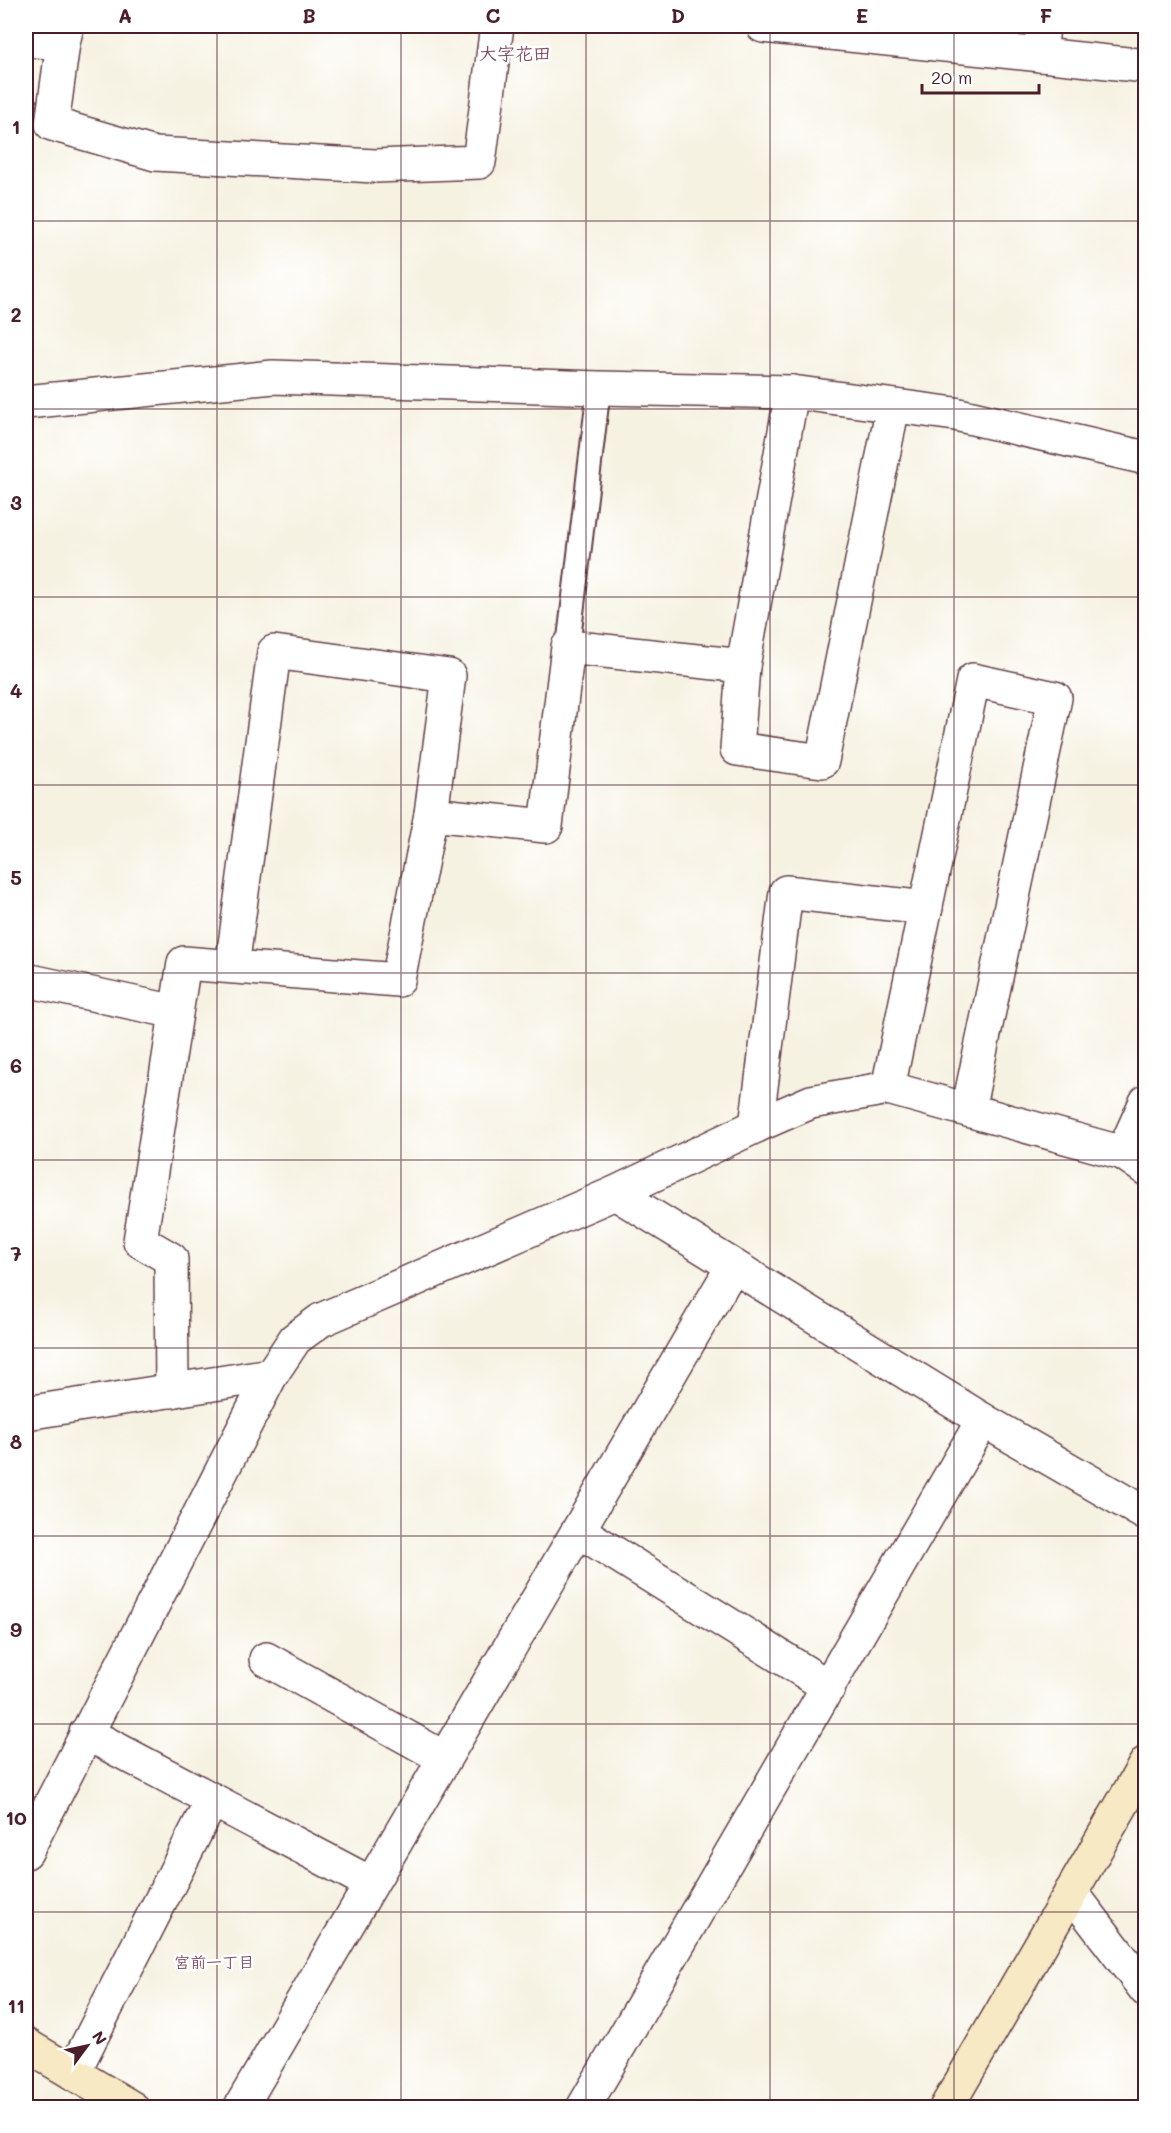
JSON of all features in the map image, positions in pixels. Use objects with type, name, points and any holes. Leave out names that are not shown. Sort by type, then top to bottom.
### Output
[{"type":"street","points":[[26,40],[65,34],[52,124],[155,153],[375,166],[479,162],[497,26]]},
{"type":"street","points":[[763,26],[1041,40],[1146,66]]},
{"type":"street","points":[[26,402],[273,377],[792,392],[954,414],[1146,458]]},
{"type":"street","points":[[792,392],[742,666],[737,749],[822,761],[893,405]]},
{"type":"street","points":[[431,814],[546,826],[568,647],[742,666]]},
{"type":"street","points":[[172,1391],[171,1259],[141,1241],[184,963],[232,967],[398,980],[431,814],[449,675],[274,652],[232,967]]},
{"type":"street","points":[[888,1088],[973,680],[1055,698],[968,1110]]},
{"type":"street","points":[[756,1126],[786,892],[926,908]]},
{"type":"street","points":[[26,980],[176,1012]]},
{"type":"street","points":[[26,1852],[271,1375],[295,1340],[321,1320],[615,1193],[811,1102],[888,1088],[1134,1161],[1146,1102]]},
{"type":"street","points":[[615,1193],[983,1420],[1146,1514]]},
{"type":"street","points":[[240,2108],[733,1266]]},
{"type":"street","points":[[26,1413],[271,1375]]},
{"type":"street","points":[[584,2108],[983,1420]]},
{"type":"street","points":[[579,1531],[829,1687]]},
{"type":"street","points":[[266,1659],[444,1758]]},
{"type":"street","points":[[86,1733],[370,1883]]},
{"type":"street","points":[[946,2108],[1146,1763]]},
{"type":"street","points":[[73,2073],[212,1800]]},
{"type":"street","points":[[1071,1892],[1146,1990]]},
{"type":"street","points":[[26,2045],[132,2108]]},
{"type":"lane","points":[[568,647],[599,388]]},
{"type":"district","name":"大字花田","points":[[515,53]]},
{"type":"district","name":"宮前一丁目","points":[[214,1961]]}]
